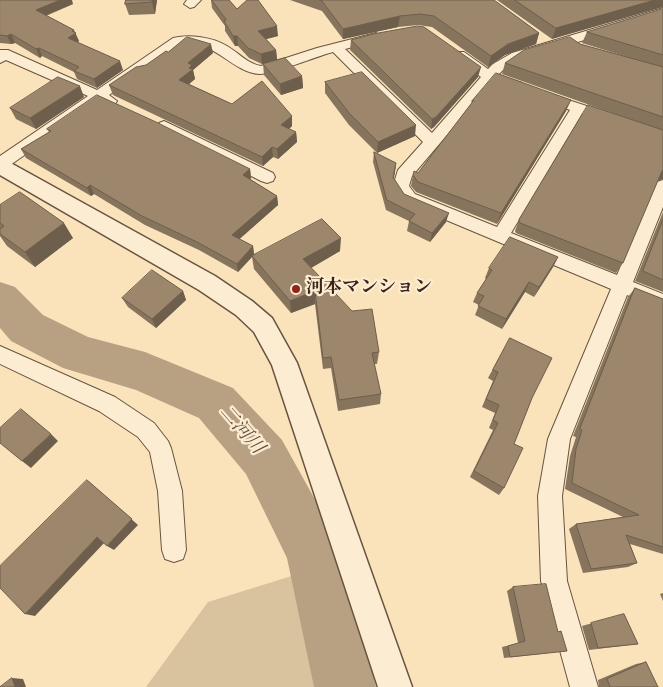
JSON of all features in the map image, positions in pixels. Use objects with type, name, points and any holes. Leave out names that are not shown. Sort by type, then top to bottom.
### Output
[{"type":"street","points":[[663,12],[575,45],[550,46],[517,56],[498,68],[404,174],[401,186],[409,198],[663,302]]},
{"type":"street","points":[[534,34],[550,46]]},
{"type":"street","points":[[389,35],[336,47],[262,70],[249,68],[221,48],[192,39],[178,41],[0,165],[207,283],[244,308],[263,325],[284,364],[395,687]]},
{"type":"street","points":[[336,47],[362,75],[432,142]]},
{"type":"street","points":[[451,49],[490,76],[663,136]]},
{"type":"street","points":[[0,59],[3,53],[125,108]]},
{"type":"street","points":[[500,236],[578,108]]},
{"type":"street","points":[[149,119],[268,177]]},
{"type":"street","points":[[584,687],[554,581],[550,496],[559,439],[621,284],[663,186]]},
{"type":"street","points":[[0,355],[107,404],[146,430],[160,448],[170,491],[174,550]]},
{"type":"shaded area","points":[[298,574],[325,687],[146,687],[208,602]]},
{"type":"building","points":[[0,0],[60,0],[36,10],[74,30],[72,31],[76,33],[68,38],[120,61],[94,79],[74,71],[79,67],[39,48],[36,49],[11,34],[7,36],[0,35]]},
{"type":"building","points":[[126,0],[152,0],[152,2],[125,4]]},
{"type":"building","points":[[212,0],[229,0],[237,9],[247,0],[258,0],[277,26],[258,31],[276,50],[261,54],[248,48],[237,36],[233,36],[224,21],[226,20]]},
{"type":"building","points":[[320,0],[494,0],[539,33],[508,44],[491,56],[434,16],[420,14],[400,16],[343,29]]},
{"type":"building","points":[[515,0],[655,0],[556,28]]},
{"type":"building","points":[[663,9],[663,55],[587,32]]},
{"type":"building","points":[[418,26],[424,27],[481,67],[436,117],[432,119],[351,40]]},
{"type":"building","points":[[187,37],[211,44],[188,63],[192,65],[189,68],[193,69],[179,80],[232,104],[262,81],[292,116],[281,125],[296,132],[277,149],[272,147],[262,157],[109,85],[136,67],[146,65],[166,51],[168,52]]},
{"type":"building","points":[[570,37],[580,44],[663,67],[663,117],[505,63],[524,50]]},
{"type":"building","points":[[285,58],[302,76],[280,84],[263,64]]},
{"type":"building","points":[[362,72],[416,125],[378,142],[350,114],[325,82]]},
{"type":"building","points":[[496,73],[571,100],[501,213],[418,182],[413,175],[414,171],[418,173],[474,100],[472,101]]},
{"type":"building","points":[[58,77],[80,86],[30,118],[10,108]]},
{"type":"building","points":[[97,95],[250,169],[243,175],[277,196],[232,235],[253,246],[237,264],[197,242],[142,216],[90,185],[87,188],[21,149],[51,131],[47,129]]},
{"type":"building","points":[[588,105],[663,130],[663,170],[623,263],[520,223],[519,220]]},
{"type":"building","points":[[374,152],[396,163],[393,177],[404,194],[449,213],[432,233],[409,221],[415,214],[387,200]]},
{"type":"building","points":[[20,192],[64,223],[25,252],[0,234],[0,229],[4,226],[0,223],[0,205]]},
{"type":"building","points":[[322,219],[341,238],[303,259],[352,311],[372,309],[379,352],[372,353],[381,394],[339,400],[331,357],[323,358],[315,291],[290,301],[252,256]]},
{"type":"building","points":[[663,220],[663,280],[643,271]]},
{"type":"building","points":[[510,237],[558,257],[539,287],[529,282],[506,319],[478,306],[484,296],[477,293],[492,270],[489,268]]},
{"type":"building","points":[[152,270],[183,291],[152,319],[122,298]]},
{"type":"building","points":[[635,288],[663,299],[663,547],[626,535],[637,563],[591,569],[576,524],[639,515],[572,483],[576,449],[582,430],[580,429]]},
{"type":"building","points":[[510,338],[552,358],[532,398],[514,444],[523,448],[504,488],[474,471],[498,423],[493,420],[499,405],[486,399],[498,372],[493,370]]},
{"type":"building","points":[[21,409],[51,434],[22,461],[0,443],[0,428]]},
{"type":"building","points":[[87,480],[132,519],[107,546],[97,537],[25,614],[0,588],[0,566]]},
{"type":"building","points":[[546,584],[558,632],[561,631],[567,651],[510,657],[508,646],[525,641],[513,587]]},
{"type":"building","points":[[624,614],[638,644],[598,648],[591,623]]},
{"type":"building","points":[[646,662],[658,687],[609,687],[607,679]]},
{"type":"building","points":[[12,678],[15,687],[0,687]]},
{"type":"waterway","name":"二河川","points":[[0,299],[27,328],[79,354],[145,372],[216,403],[264,457],[313,552],[330,617],[345,687]]},
{"type":"place","name":"河本マンション","points":[[296,289]]}]
